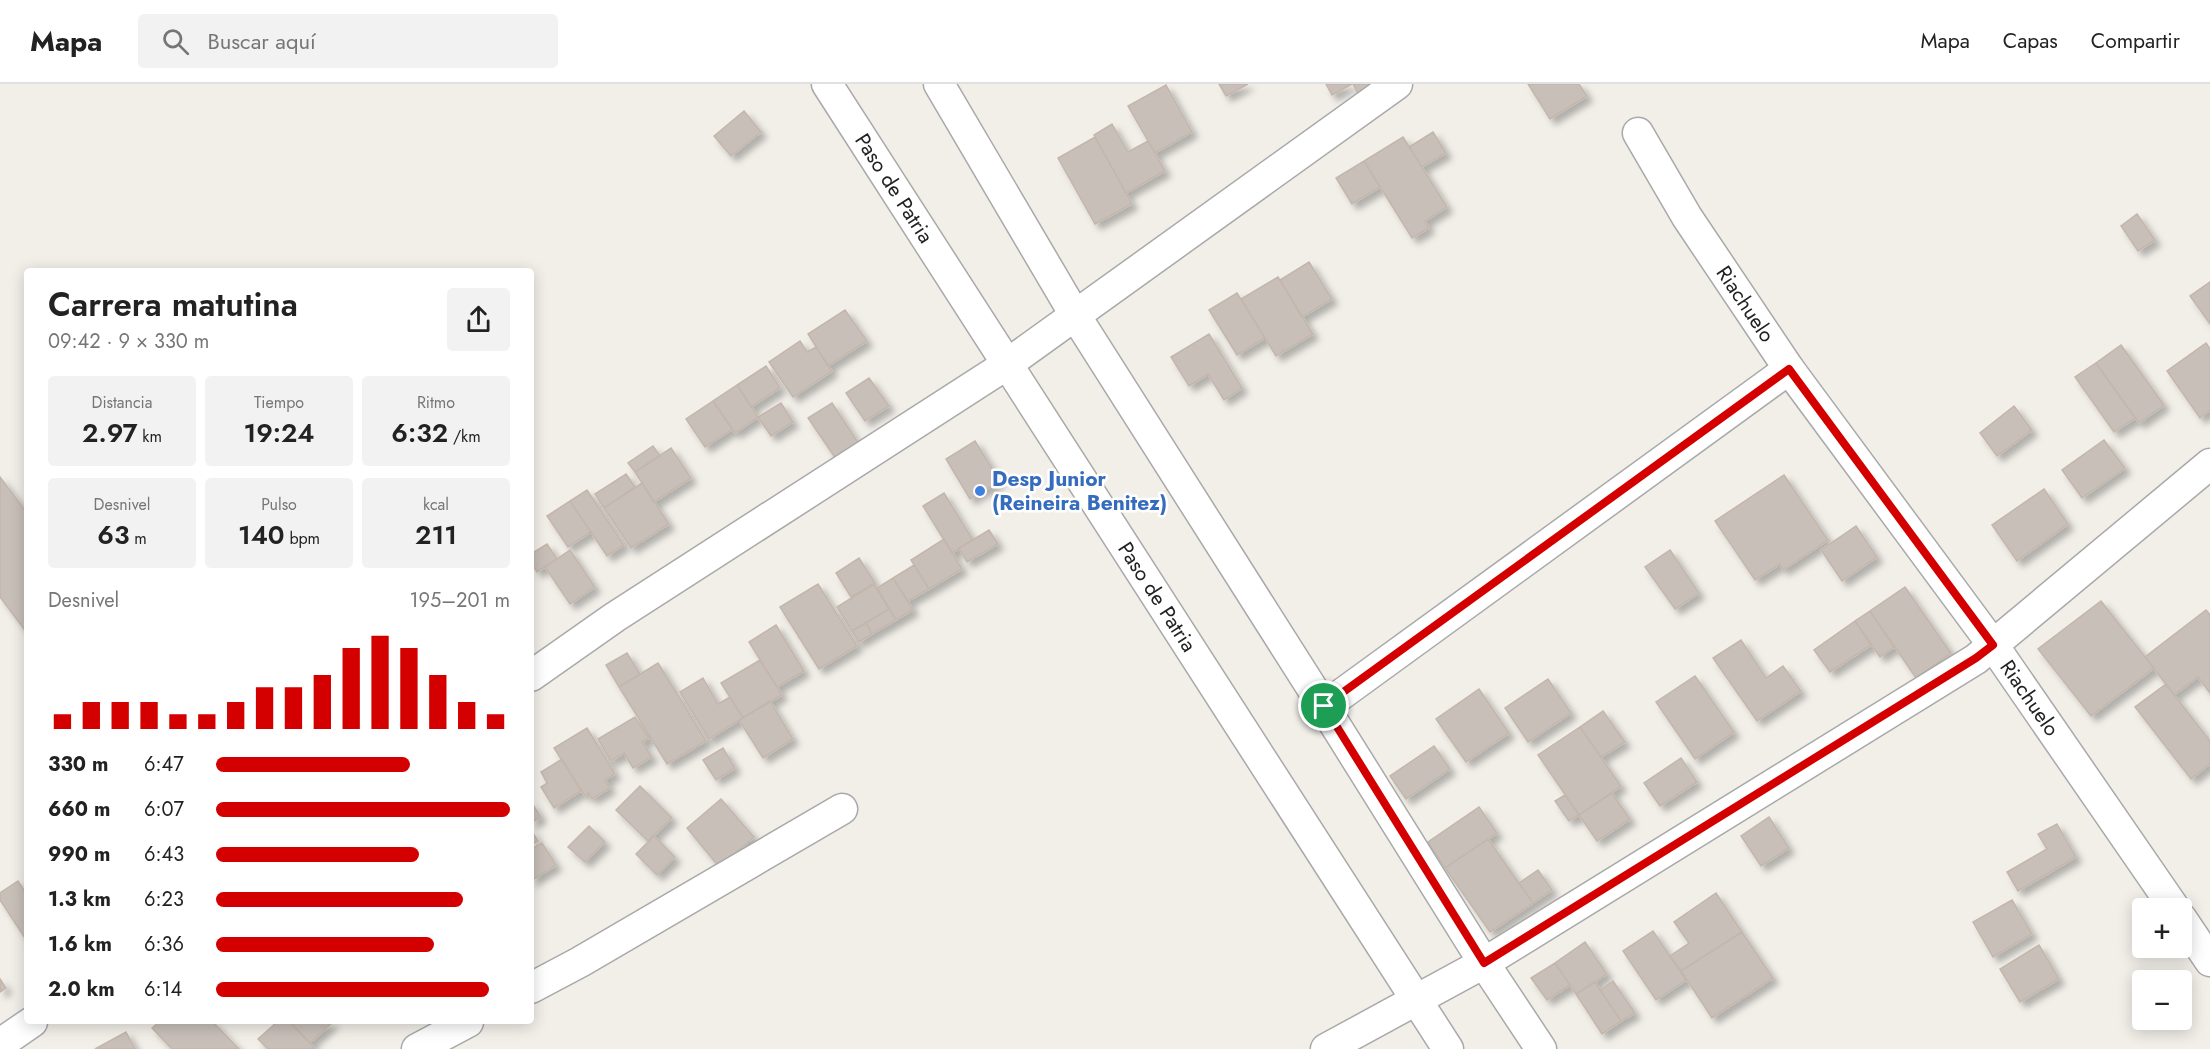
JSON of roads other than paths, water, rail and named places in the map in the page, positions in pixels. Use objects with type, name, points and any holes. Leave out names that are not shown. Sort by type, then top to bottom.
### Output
[{"type":"street","name":"Paso de Patria","points":[[827,84],[1448,1049]]},
{"type":"street","points":[[939,84],[1076,315],[1484,963],[1541,1049]]},
{"type":"street","points":[[534,674],[615,617],[1006,365],[1397,84]]},
{"type":"street","name":"Riachuelo","points":[[1638,133],[1687,217],[1789,369],[1993,645],[2167,898]]},
{"type":"street","points":[[1324,706],[1789,369]]},
{"type":"street","points":[[1326,1049],[1484,963],[1966,665],[2210,464]]},
{"type":"street","points":[[534,986],[580,962],[842,809]]},
{"type":"street","points":[[2192,934],[2210,960]]},
{"type":"street","points":[[0,1044],[29,1024]]},
{"type":"street","points":[[417,1049],[464,1024]]},
{"type":"place","name":"Desp Junior (Reineira Benitez)","points":[[980,491]]}]
